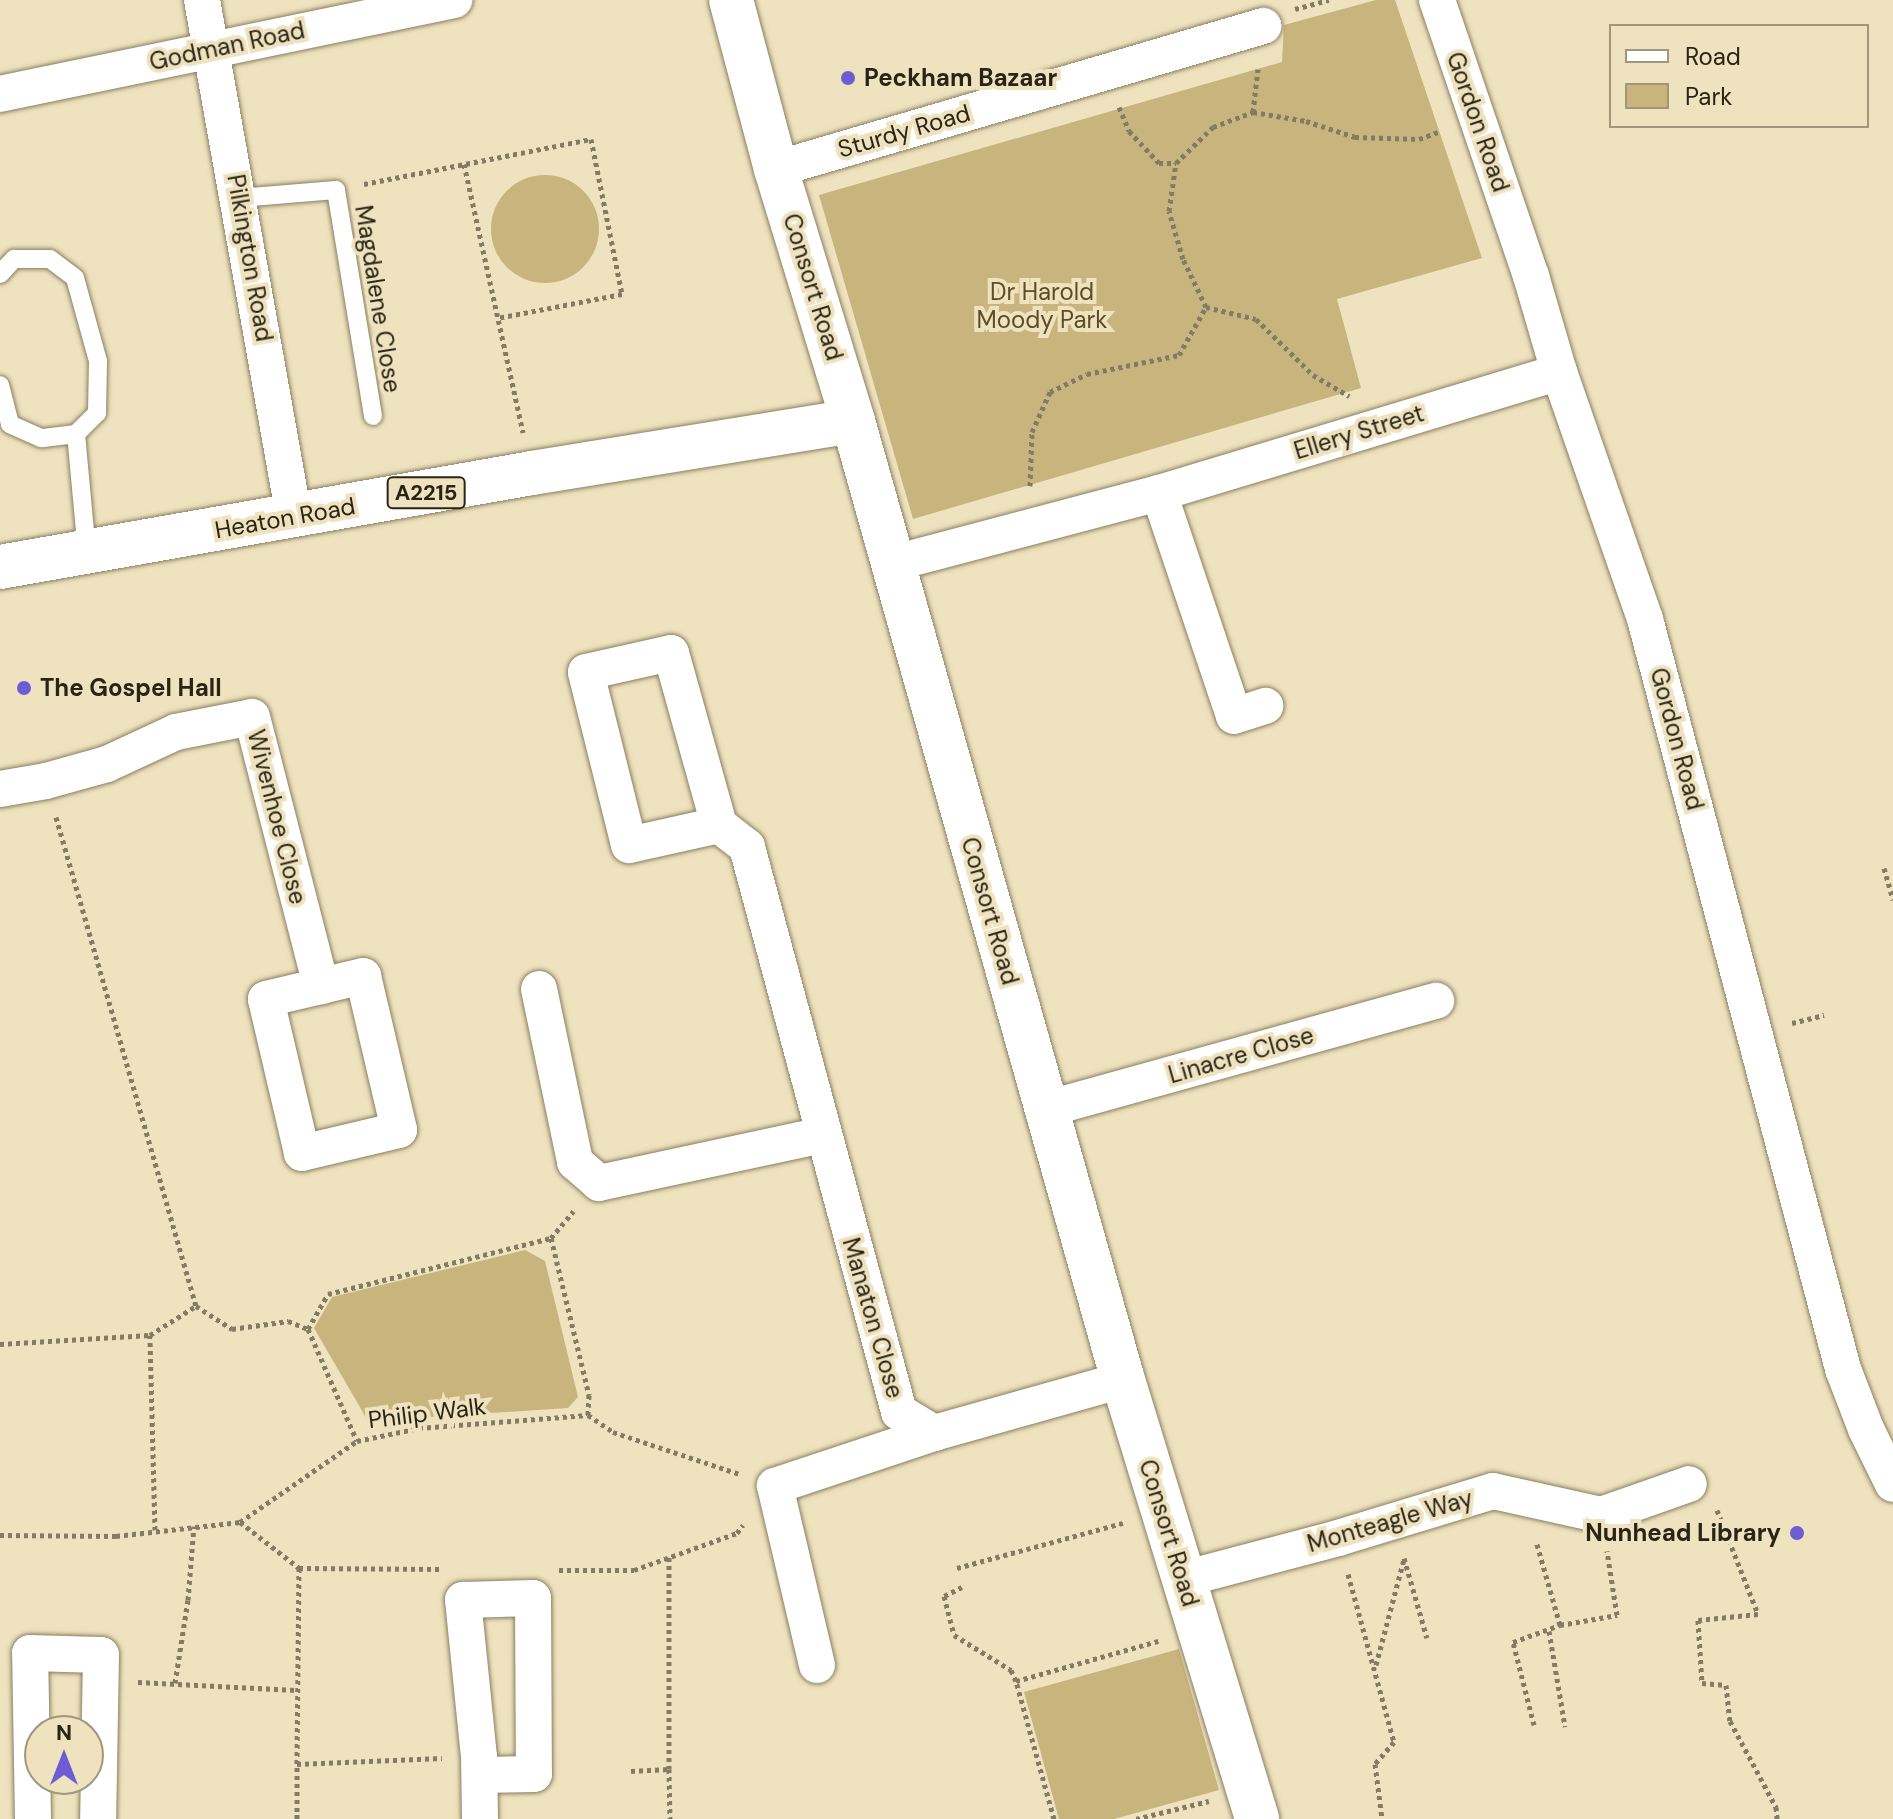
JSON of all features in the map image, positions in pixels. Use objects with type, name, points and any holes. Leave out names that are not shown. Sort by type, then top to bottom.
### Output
[{"type":"street","name":"Pilkington Road","points":[[202,0],[294,517]]},
{"type":"street","name":"Godman Road","points":[[0,94],[454,0]]},
{"type":"street","name":"Consort Road","points":[[731,0],[776,169],[894,563],[1123,1380],[1198,1633],[1253,1804]]},
{"type":"street","name":"Gordon Road","points":[[1437,0],[1531,276],[1559,372],[1645,619],[1843,1369],[1866,1429],[1893,1484]]},
{"type":"street","name":"Sturdy Road","points":[[776,169],[1263,26]]},
{"type":"street","name":"Ellery Street","points":[[894,563],[1036,523],[1159,493],[1559,372]]},
{"type":"street","name":"Heaton Road","points":[[0,567],[532,473],[853,421]]},
{"type":"street","points":[[1159,493],[1234,716],[1265,706]]},
{"type":"street","points":[[671,653],[719,825],[629,845],[586,672],[671,653]]},
{"type":"street","name":"Wivenhoe Close","points":[[0,789],[46,781],[107,764],[176,732],[252,717],[321,986]]},
{"type":"street","name":"Manaton Close","points":[[719,825],[747,847],[899,1412],[934,1433]]},
{"type":"street","points":[[363,976],[399,1130],[302,1153],[266,999],[321,986],[363,976]]},
{"type":"street","points":[[539,989],[575,1162],[599,1183],[822,1135]]},
{"type":"street","name":"Linacre Close","points":[[1046,1109],[1436,1001]]},
{"type":"street","points":[[817,1665],[775,1486],[934,1433],[1123,1380]]},
{"type":"street","points":[[1601,1515],[1689,1484]]},
{"type":"street","name":"Monteagle Way","points":[[1183,1579],[1338,1538],[1493,1491],[1601,1515]]},
{"type":"street","points":[[480,1766],[534,1774],[533,1598],[463,1600],[480,1766],[480,1819]]},
{"type":"street","points":[[33,1819],[30,1653],[101,1655],[98,1819]]},
{"type":"lane","name":"Magdalene Close","points":[[239,198],[336,190],[373,416]]},
{"type":"lane","points":[[0,274],[14,259],[50,259],[75,278],[86,307],[100,387],[97,413],[76,434],[41,438],[10,424],[0,385]]},
{"type":"lane","points":[[76,434],[87,553]]},
{"type":"path","points":[[1105,72],[1129,131],[1159,163],[1176,163]]},
{"type":"path","points":[[1206,307],[1183,259],[1169,211],[1176,163],[1213,127],[1253,112],[1306,121],[1355,137],[1419,139],[1476,118]]},
{"type":"path","name":"Magdalene Close","points":[[336,190],[591,139],[622,294],[497,318]]},
{"type":"path","points":[[464,164],[532,473]]},
{"type":"path","points":[[1206,307],[1256,319],[1313,375],[1352,398],[1365,430]]},
{"type":"path","points":[[1036,523],[1029,482],[1032,432],[1050,392],[1087,374],[1179,355],[1206,307]]},
{"type":"path","points":[[46,781],[196,1306],[232,1329],[288,1321],[308,1329],[357,1441]]},
{"type":"path","points":[[1884,868],[1893,900]]},
{"type":"path","points":[[308,1329],[328,1294],[551,1238],[589,1395],[588,1415],[613,1432],[775,1486]]},
{"type":"path","points":[[0,1344],[150,1335],[196,1306]]},
{"type":"path","points":[[150,1335],[155,1530]]},
{"type":"path","name":"Philip Walk","points":[[0,1535],[116,1536],[240,1522],[357,1441],[419,1428],[588,1415]]},
{"type":"path","points":[[1689,1484],[1717,1511],[1758,1614],[1698,1620],[1702,1683],[1726,1685],[1730,1721],[1776,1807],[1777,1819]]},
{"type":"path","points":[[1523,1498],[1560,1625]]},
{"type":"path","points":[[957,1568],[1163,1514]]},
{"type":"path","points":[[1534,1725],[1513,1642],[1560,1625],[1617,1615],[1601,1515]]},
{"type":"path","points":[[1392,1522],[1427,1638]]},
{"type":"path","points":[[175,1683],[188,1600],[194,1526]]},
{"type":"path","points":[[1338,1538],[1376,1667],[1394,1742],[1375,1764],[1382,1819]]},
{"type":"path","points":[[669,1557],[670,1819]]},
{"type":"path","points":[[1376,1667],[1404,1558]]},
{"type":"path","points":[[297,1819],[299,1568]]},
{"type":"path","points":[[962,1587],[944,1596],[954,1635],[1011,1670],[1054,1819]]},
{"type":"path","points":[[1549,1631],[1565,1727]]},
{"type":"path","points":[[1016,1681],[1198,1633]]},
{"type":"path","points":[[101,1681],[296,1690]]},
{"type":"path","points":[[297,1764],[480,1766]]},
{"type":"path","points":[[631,1771],[669,1769]]},
{"type":"path","points":[[1136,1819],[1253,1804]]},
{"type":"green space","name":"Dr Harold Moody Park","points":[[1376,0],[1395,0],[1482,258],[1337,299],[1361,388],[913,519],[819,195],[1282,62],[1284,25]]},
{"type":"green space","points":[[545,175],[566,179],[583,191],[595,208],[599,229],[595,250],[583,267],[566,279],[545,283],[524,279],[507,267],[495,250],[491,229],[495,208],[507,191],[524,179]]},
{"type":"green space","points":[[525,1250],[545,1261],[578,1397],[568,1408],[368,1421],[314,1328],[332,1297]]},
{"type":"green space","points":[[1179,1649],[1219,1790],[1114,1819],[1059,1819],[1024,1692]]},
{"type":"place","name":"Peckham Bazaar","points":[[848,78]]},
{"type":"place","name":"The Gospel Hall","points":[[24,688]]},
{"type":"place","name":"Nunhead Library","points":[[1797,1533]]}]
